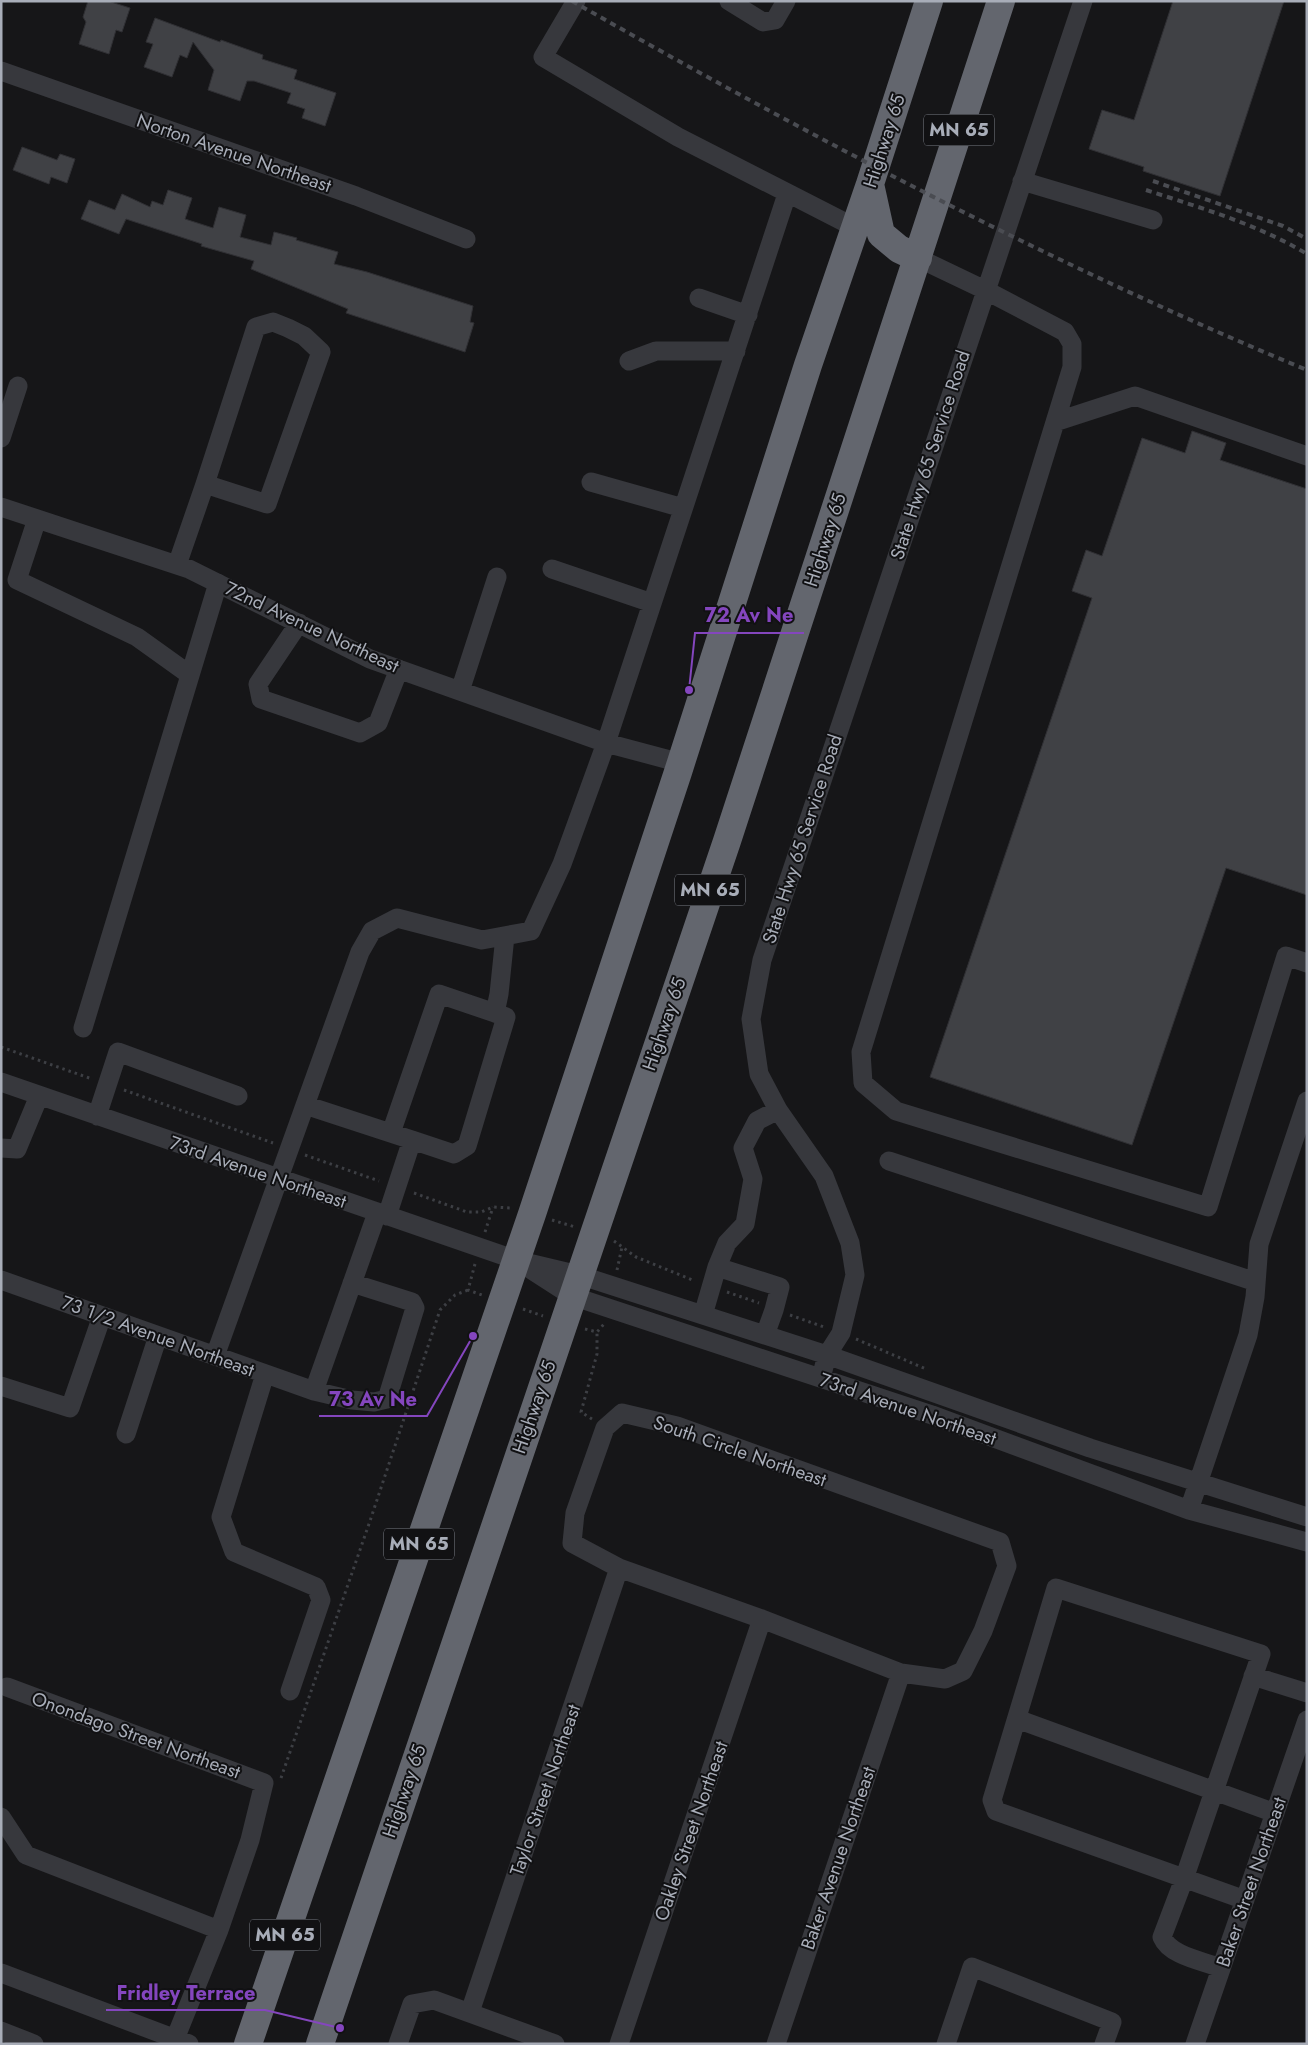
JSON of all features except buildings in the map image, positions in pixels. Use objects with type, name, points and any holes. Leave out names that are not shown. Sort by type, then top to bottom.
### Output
[{"type":"highway","name":"Highway 65","points":[[248,2044],[532,1214],[929,1]]},
{"type":"highway","name":"Highway 65","points":[[320,2044],[727,841],[1001,1]]},
{"type":"highway","points":[[870,184],[881,234],[898,249],[918,258]]},
{"type":"street","points":[[576,1],[543,57],[678,137],[854,227]]},
{"type":"street","points":[[728,1],[764,22],[775,20],[786,1]]},
{"type":"street","name":"State Hwy 65 Service Road","points":[[821,1378],[827,1355],[841,1333],[854,1275],[850,1243],[824,1176],[778,1110],[758,1074],[751,1019],[762,960],[1083,1]]},
{"type":"street","name":"Norton Avenue Northeast","points":[[1,71],[356,196],[466,239]]},
{"type":"street","points":[[1022,181],[1153,220]]},
{"type":"street","points":[[214,1356],[360,952],[372,931],[397,918],[482,940],[531,931],[562,864],[606,743],[787,194]]},
{"type":"street","points":[[918,258],[985,290],[1065,332],[1072,344],[1072,367],[860,1052],[863,1083],[896,1110],[1208,1207],[1286,956],[1307,963]]},
{"type":"street","points":[[699,298],[748,315]]},
{"type":"street","points":[[177,565],[256,327],[273,322],[304,336],[321,352],[267,504],[204,484]]},
{"type":"street","points":[[629,361],[656,351],[736,351]]},
{"type":"street","points":[[1,438],[18,386]]},
{"type":"street","points":[[1055,422],[1135,396],[1307,456]]},
{"type":"street","points":[[591,482],[683,508]]},
{"type":"street","name":"72nd Avenue Northeast","points":[[1,507],[177,565],[218,583],[370,659],[606,743],[681,763]]},
{"type":"street","points":[[37,518],[9,577],[137,637],[190,675]]},
{"type":"street","points":[[552,569],[652,603]]},
{"type":"street","points":[[460,691],[497,577]]},
{"type":"street","points":[[83,1028],[218,583]]},
{"type":"street","points":[[299,624],[258,684],[262,699],[360,733],[378,723],[399,669]]},
{"type":"street","points":[[495,1013],[499,994],[505,936]]},
{"type":"street","points":[[305,1105],[454,1154],[467,1146],[506,1016],[439,994],[391,1133]]},
{"type":"street","points":[[97,1116],[118,1052],[238,1096]]},
{"type":"street","name":"73rd Avenue Northeast","points":[[1,1082],[278,1180],[516,1260],[575,1286],[821,1378],[932,1416],[1189,1510],[1307,1542]]},
{"type":"street","points":[[1,1148],[17,1149],[39,1096]]},
{"type":"street","points":[[1189,1510],[1248,1335],[1256,1282],[1259,1244],[1307,1101]]},
{"type":"street","points":[[703,1315],[717,1267],[727,1243],[745,1224],[753,1178],[743,1148],[757,1121],[778,1110]]},
{"type":"street","points":[[314,1391],[352,1284],[382,1214],[397,1187],[412,1140]]},
{"type":"street","points":[[889,1160],[1256,1282]]},
{"type":"street","points":[[717,1267],[780,1287],[765,1335]]},
{"type":"street","name":"73 1/2 Avenue Northeast","points":[[1,1280],[314,1391],[352,1400],[374,1402],[387,1398],[415,1308],[412,1302],[352,1284]]},
{"type":"street","name":"73rd Avenue Northeast","points":[[575,1286],[703,1315],[827,1355],[1090,1448],[1307,1517]]},
{"type":"street","points":[[1,1386],[70,1408],[102,1316]]},
{"type":"street","points":[[126,1434],[158,1336]]},
{"type":"street","points":[[265,1374],[221,1517],[234,1552],[316,1587],[321,1600],[290,1691]]},
{"type":"street","name":"South Circle Northeast","points":[[622,1413],[677,1426],[1000,1542],[1007,1566],[983,1631],[963,1671],[945,1678],[901,1673],[762,1619],[619,1568],[572,1543],[575,1514],[605,1428],[622,1413]]},
{"type":"street","name":"Taylor Street Northeast","points":[[470,2012],[619,1568]]},
{"type":"street","points":[[1221,1968],[1175,1951],[1166,1945],[1162,1937],[1184,1879],[1215,1791],[1261,1654],[1056,1588],[992,1800],[996,1811],[1184,1879],[1245,1900]]},
{"type":"street","name":"Oakley Street Northeast","points":[[619,2044],[762,1619]]},
{"type":"street","name":"Baker Avenue Northeast","points":[[776,2044],[901,1673]]},
{"type":"street","points":[[1253,1676],[1307,1693]]},
{"type":"street","name":"Onondago Street Northeast","points":[[7,1687],[264,1782]]},
{"type":"street","points":[[1017,1719],[1275,1813]]},
{"type":"street","name":"Baker Street Northeast","points":[[1195,2044],[1307,1720]]},
{"type":"street","points":[[1,1974],[179,2042],[250,1840],[264,1782]]},
{"type":"street","points":[[1,1816],[26,1855],[218,1930]]},
{"type":"street","points":[[946,2044],[972,1967],[1112,2022],[1104,2044]]},
{"type":"street","points":[[398,2044],[412,2004],[434,2000],[555,2044]]},
{"type":"street","points":[[1,2031],[34,2044]]},
{"type":"path","points":[[1,1047],[467,1212],[481,1212],[493,1207],[512,1208],[593,1233],[613,1241],[636,1257],[774,1310],[841,1333],[929,1370]]},
{"type":"path","points":[[264,1782],[282,1777],[440,1310],[455,1295],[468,1290]]},
{"type":"path","points":[[597,1332],[597,1354],[581,1412],[605,1428]]},
{"type":"railway","points":[[572,1],[752,101],[934,197],[1119,287],[1212,330],[1307,370]]},
{"type":"railway","points":[[1153,181],[1283,226],[1307,239]]},
{"type":"railway","points":[[1146,190],[1249,225],[1307,254]]},
{"type":"place","name":"72 Av Ne","points":[[689,690]]},
{"type":"place","name":"73 Av Ne","points":[[473,1336]]},
{"type":"place","name":"Fridley Terrace","points":[[340,2028]]}]
